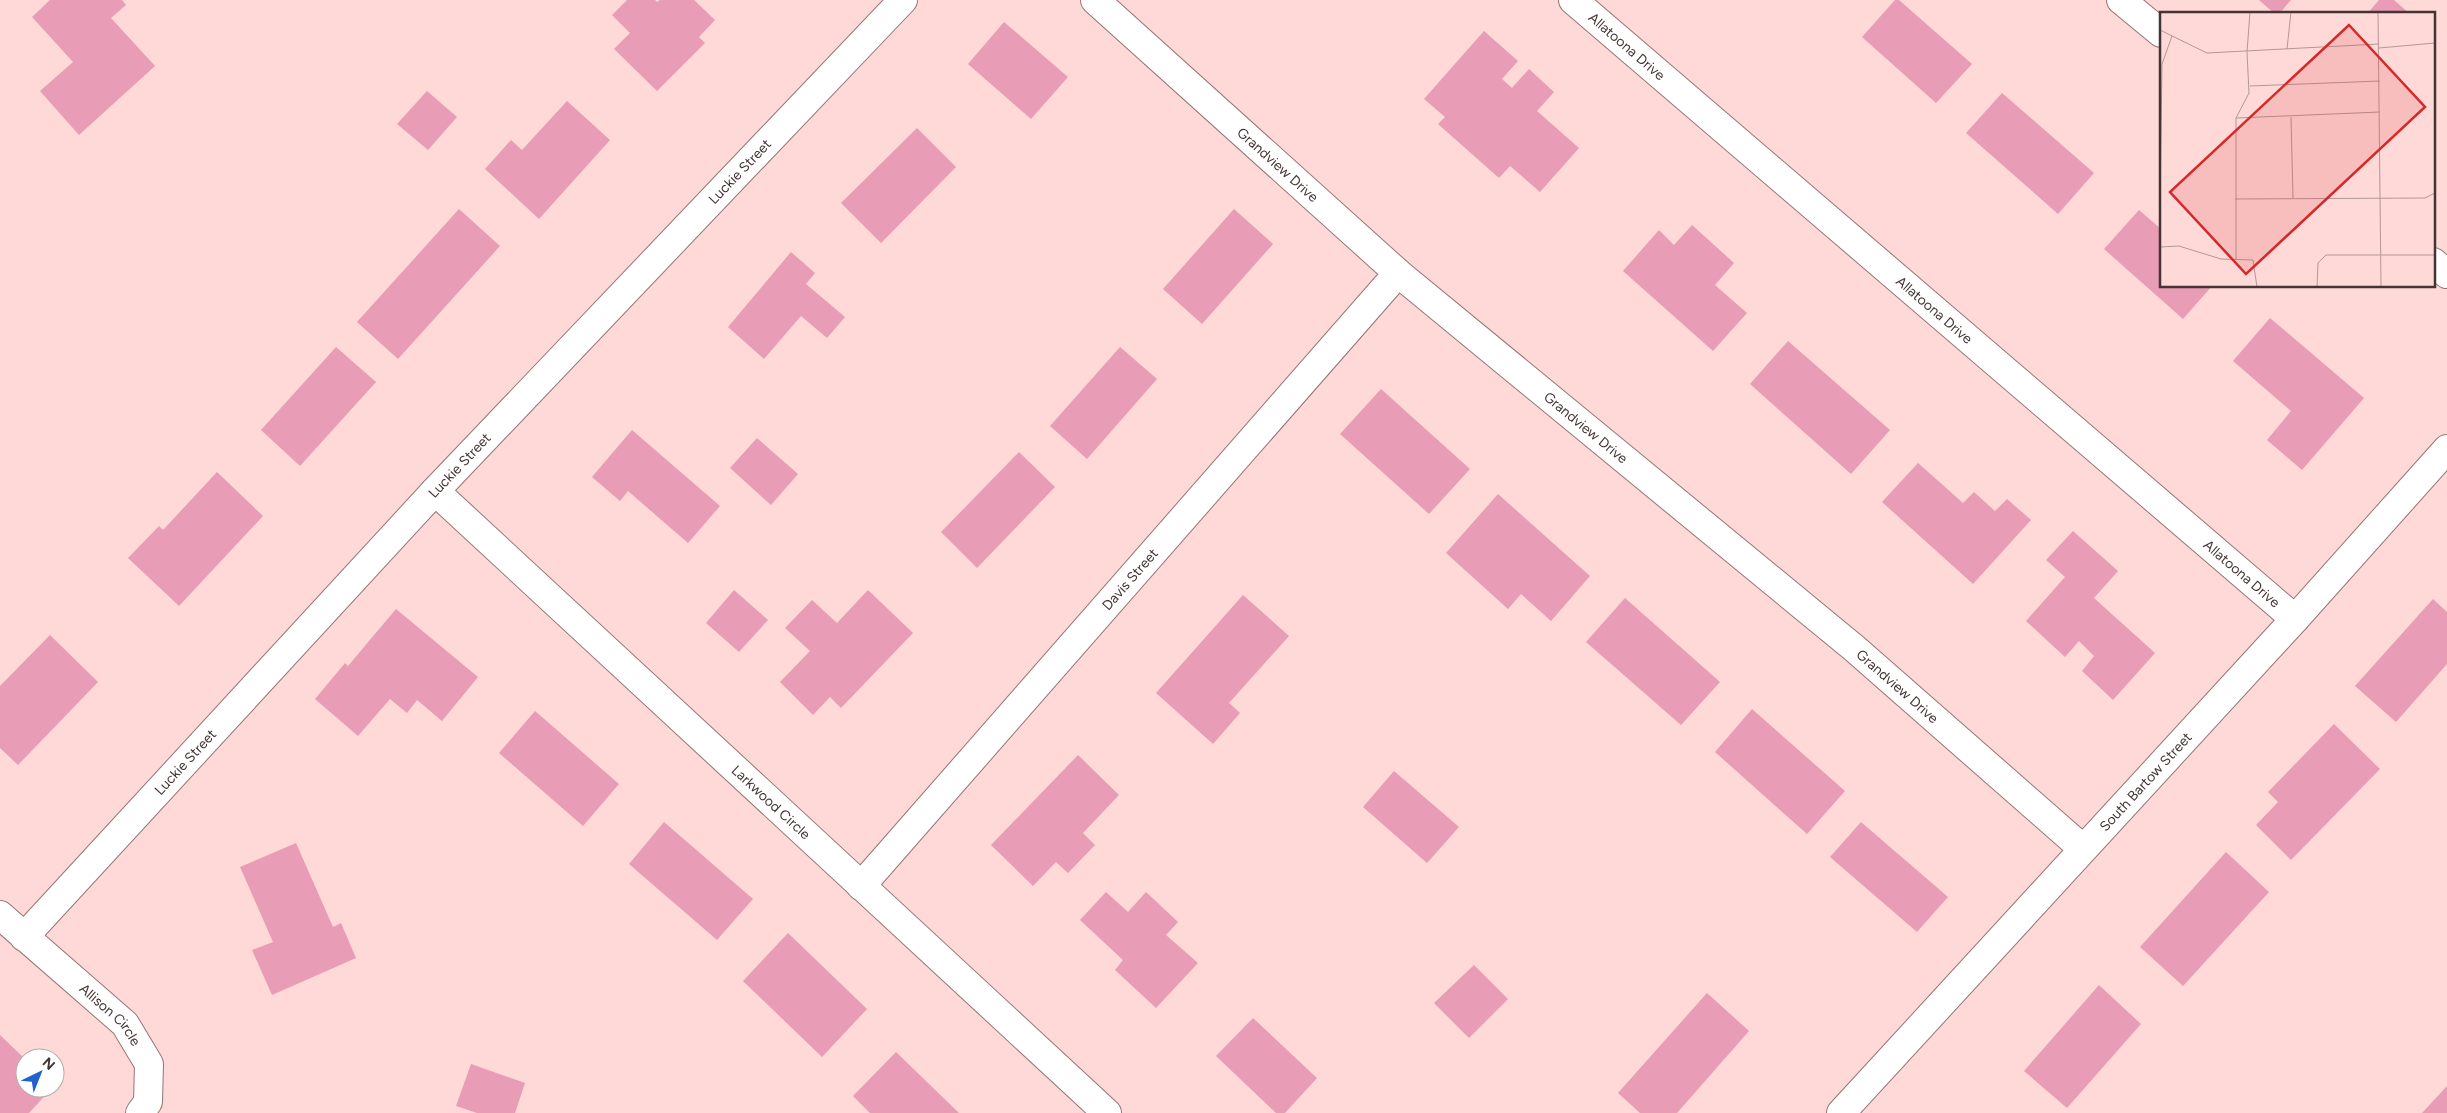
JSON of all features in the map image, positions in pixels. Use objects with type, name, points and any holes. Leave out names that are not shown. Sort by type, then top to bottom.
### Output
[{"type":"street","name":"Luckie Street","points":[[24,937],[435,491],[903,0]]},
{"type":"street","name":"Grandview Drive","points":[[1095,0],[1398,273],[1854,648],[2082,848]]},
{"type":"street","name":"Allatoona Drive","points":[[1573,0],[2295,619]]},
{"type":"street","points":[[2121,0],[2160,32]]},
{"type":"street","points":[[2434,263],[2447,274]]},
{"type":"street","name":"Davis Street","points":[[861,886],[1398,273]]},
{"type":"street","name":"South Bartow Street","points":[[1841,1113],[2082,848],[2295,619],[2447,449]]},
{"type":"street","name":"Larkwood Circle","points":[[435,491],[1107,1113]]},
{"type":"street","name":"Allison Circle","points":[[0,914],[125,1024],[149,1064],[148,1102],[140,1113]]},
{"type":"building","points":[[50,0],[122,0],[126,5],[111,18],[155,66],[79,135],[40,91],[73,62],[32,17]]},
{"type":"building","points":[[627,0],[655,0],[657,2],[660,0],[694,0],[715,20],[699,37],[705,43],[657,91],[614,49],[630,33],[612,15]]},
{"type":"building","points":[[1895,0],[1899,0],[1972,64],[1936,103],[1862,37]]},
{"type":"building","points":[[2259,0],[2291,0],[2281,12],[2273,12]]},
{"type":"building","points":[[2379,0],[2394,0],[2408,12],[2369,12]]},
{"type":"building","points":[[1004,22],[1068,77],[1031,119],[968,64]]},
{"type":"building","points":[[1484,31],[1518,61],[1502,79],[1512,88],[1529,69],[1554,92],[1537,111],[1579,148],[1540,192],[1510,166],[1499,178],[1438,124],[1445,117],[1424,99]]},
{"type":"building","points":[[427,91],[457,117],[428,150],[397,124]]},
{"type":"building","points":[[2002,93],[2094,173],[2058,214],[1966,133]]},
{"type":"building","points":[[567,101],[610,140],[539,219],[485,169],[511,140],[522,150]]},
{"type":"building","points":[[917,128],[956,167],[881,243],[841,203]]},
{"type":"building","points":[[459,209],[500,246],[398,359],[357,322]]},
{"type":"building","points":[[1234,209],[1273,244],[1202,324],[1163,289]]},
{"type":"building","points":[[2139,210],[2160,228],[2160,288],[2210,288],[2183,319],[2104,249]]},
{"type":"building","points":[[1692,225],[1734,263],[1715,285],[1747,313],[1713,351],[1623,271],[1659,230],[1674,245]]},
{"type":"building","points":[[791,252],[815,273],[806,284],[845,317],[827,338],[801,316],[764,359],[728,327]]},
{"type":"building","points":[[2270,318],[2364,398],[2302,470],[2267,440],[2291,411],[2233,361]]},
{"type":"building","points":[[1788,341],[1890,430],[1851,474],[1750,384]]},
{"type":"building","points":[[336,347],[376,382],[300,466],[261,430]]},
{"type":"building","points":[[1120,347],[1157,379],[1087,459],[1050,426]]},
{"type":"building","points":[[1381,389],[1470,469],[1429,514],[1340,434]]},
{"type":"building","points":[[632,430],[720,506],[688,543],[628,491],[620,501],[592,477]]},
{"type":"building","points":[[757,438],[798,474],[771,505],[730,468]]},
{"type":"building","points":[[1019,452],[1055,487],[977,568],[941,532]]},
{"type":"building","points":[[1918,463],[1963,503],[1974,492],[1995,511],[2007,499],[2031,520],[1973,584],[1882,502]]},
{"type":"building","points":[[217,472],[263,516],[179,606],[128,558],[159,526],[163,530]]},
{"type":"building","points":[[1498,494],[1590,576],[1551,621],[1521,594],[1508,609],[1446,553]]},
{"type":"building","points":[[2073,531],[2118,571],[2094,598],[2155,653],[2113,700],[2082,671],[2094,656],[2079,641],[2065,657],[2026,621],[2065,577],[2046,560]]},
{"type":"building","points":[[734,590],[768,620],[739,652],[706,623]]},
{"type":"building","points":[[868,590],[913,633],[841,708],[830,697],[813,715],[780,682],[810,651],[785,628],[812,600],[837,623]]},
{"type":"building","points":[[1243,595],[1289,636],[1229,703],[1240,713],[1213,744],[1156,693]]},
{"type":"building","points":[[1625,598],[1720,682],[1681,725],[1586,642]]},
{"type":"building","points":[[2433,599],[2447,612],[2447,664],[2396,722],[2355,686]]},
{"type":"building","points":[[396,609],[478,677],[442,721],[417,700],[407,713],[390,699],[358,736],[315,699],[345,663],[348,666]]},
{"type":"building","points":[[50,635],[98,682],[18,765],[0,748],[0,686]]},
{"type":"building","points":[[1752,709],[1845,791],[1807,834],[1715,752]]},
{"type":"building","points":[[535,711],[619,784],[583,826],[499,753]]},
{"type":"building","points":[[2334,724],[2380,769],[2291,860],[2256,825],[2278,802],[2268,792]]},
{"type":"building","points":[[1078,755],[1119,795],[1083,833],[1095,845],[1068,873],[1056,862],[1033,886],[991,845]]},
{"type":"building","points":[[1394,771],[1459,827],[1427,863],[1363,807]]},
{"type":"building","points":[[664,822],[753,899],[717,940],[629,864]]},
{"type":"building","points":[[1861,822],[1948,897],[1917,932],[1830,857]]},
{"type":"building","points":[[296,843],[333,927],[341,923],[356,958],[272,995],[252,950],[273,942],[240,867]]},
{"type":"building","points":[[2226,852],[2269,892],[2183,986],[2140,947]]},
{"type":"building","points":[[1106,892],[1128,912],[1146,892],[1178,922],[1166,935],[1198,963],[1156,1008],[1115,970],[1123,960],[1080,920]]},
{"type":"building","points":[[788,933],[867,1009],[822,1057],[743,981]]},
{"type":"building","points":[[1474,965],[1508,999],[1469,1038],[1434,1003]]},
{"type":"building","points":[[2099,985],[2141,1024],[2067,1108],[2024,1071]]},
{"type":"building","points":[[1707,993],[1749,1031],[1677,1113],[1640,1113],[1618,1093]]},
{"type":"building","points":[[1253,1018],[1317,1078],[1285,1113],[1276,1113],[1216,1056]]},
{"type":"building","points":[[0,1035],[15,1049],[15,1098],[43,1098],[29,1113],[0,1113]]},
{"type":"building","points":[[896,1052],[959,1113],[870,1113],[853,1096]]},
{"type":"building","points":[[471,1064],[525,1083],[515,1113],[477,1113],[456,1106]]},
{"type":"building","points":[[2447,1086],[2447,1113],[2422,1113]]}]
